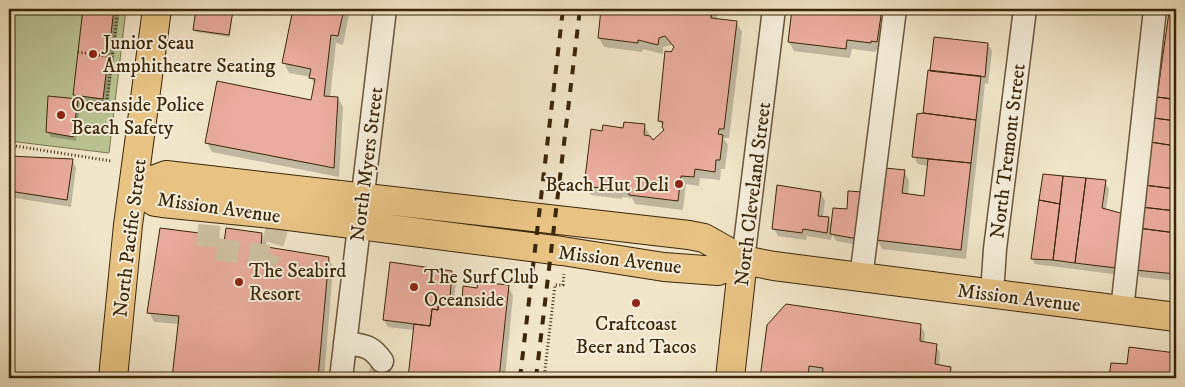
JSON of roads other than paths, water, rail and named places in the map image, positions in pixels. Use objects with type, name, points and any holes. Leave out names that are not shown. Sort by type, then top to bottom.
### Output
[{"type":"main road","name":"North Pacific Street","points":[[113,378],[134,187],[157,9]]},
{"type":"main road","name":"Mission Avenue","points":[[134,187],[166,175],[689,235],[704,238],[743,260],[861,278],[1176,317]]},
{"type":"main road","name":"Mission Avenue","points":[[134,187],[155,202],[535,248],[664,267],[718,271],[743,260]]},
{"type":"main road","name":"North Cleveland Street","points":[[730,378],[743,260]]},
{"type":"street","name":"North Myers Street","points":[[341,378],[385,9]]},
{"type":"street","name":"North Cleveland Street","points":[[743,260],[774,9]]},
{"type":"street","points":[[861,278],[894,9]]},
{"type":"street","name":"North Tremont Street","points":[[992,294],[995,249],[1025,9]]},
{"type":"street","points":[[1122,310],[1155,9]]},
{"type":"street","points":[[345,343],[366,346],[375,351],[382,361]]},
{"type":"tunnel","points":[[213,192],[207,248],[269,256],[281,215]]},
{"type":"tunnel","points":[[379,378],[382,361]]},
{"type":"railway","points":[[520,378],[563,9]]},
{"type":"railway","points":[[536,378],[580,9]]},
{"type":"place","name":"Junior Seau Amphitheatre Seating","points":[[93,54]]},
{"type":"place","name":"Oceanside Police Beach Safety","points":[[61,115]]},
{"type":"place","name":"Beach Hut Deli","points":[[679,184]]},
{"type":"place","name":"The Seabird Resort","points":[[239,282]]},
{"type":"place","name":"The Surf Club Oceanside","points":[[414,287]]},
{"type":"place","name":"Craftcoast Beer and Tacos","points":[[636,303]]}]
